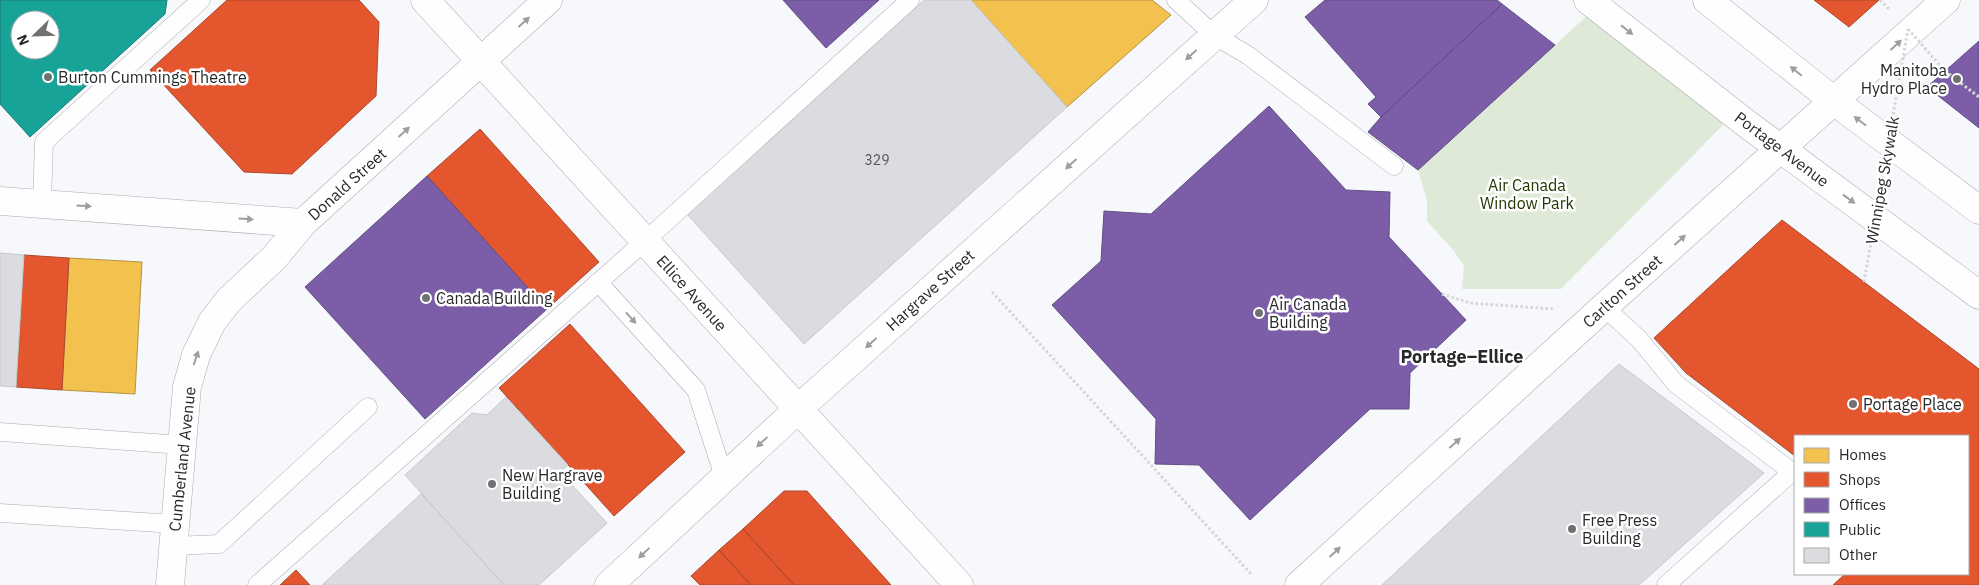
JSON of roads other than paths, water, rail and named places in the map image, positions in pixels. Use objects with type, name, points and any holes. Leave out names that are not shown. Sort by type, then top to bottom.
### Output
[{"type":"main road","name":"Ellice Avenue","points":[[425,0],[959,585]]},
{"type":"main road","name":"Donald Street","points":[[0,201],[303,223],[548,0]]},
{"type":"main road","name":"Hargrave Street","points":[[609,585],[798,408],[1254,0]]},
{"type":"main road","name":"Portage Avenue","points":[[1588,0],[1781,150],[1979,295]]},
{"type":"main road","points":[[1707,0],[1834,101],[1979,210]]},
{"type":"main road","name":"Carlton Street","points":[[1299,585],[1604,307],[1946,0]]},
{"type":"main road","name":"Cumberland Avenue","points":[[170,585],[187,387],[196,355],[212,322],[229,300],[274,258],[303,223]]},
{"type":"lane","points":[[42,203],[44,142],[201,0]]},
{"type":"lane","points":[[257,585],[645,241],[910,0]]},
{"type":"lane","points":[[1176,0],[1214,35],[1256,61],[1394,166]]},
{"type":"lane","points":[[598,282],[696,390],[724,477]]},
{"type":"lane","points":[[1604,307],[1639,338],[1676,384],[1792,472],[1666,585]]},
{"type":"lane","points":[[0,513],[175,535],[219,544],[368,408]]},
{"type":"lane","points":[[0,432],[182,445]]},
{"type":"place","name":"Burton Cummings Theatre","points":[[48,77]]},
{"type":"place","name":"Manitoba Hydro Place","points":[[1957,79]]},
{"type":"place","name":"Canada Building","points":[[426,298]]},
{"type":"place","name":"Air Canada Building","points":[[1259,313]]},
{"type":"place","name":"Portage Place","points":[[1853,404]]},
{"type":"place","name":"New Hargrave Building","points":[[492,484]]},
{"type":"place","name":"Free Press Building","points":[[1572,529]]},
{"type":"district","name":"Portage–Ellice","points":[[1462,356]]},
{"type":"park label","name":"Air Canada Window Park","points":[[1527,194]]}]
